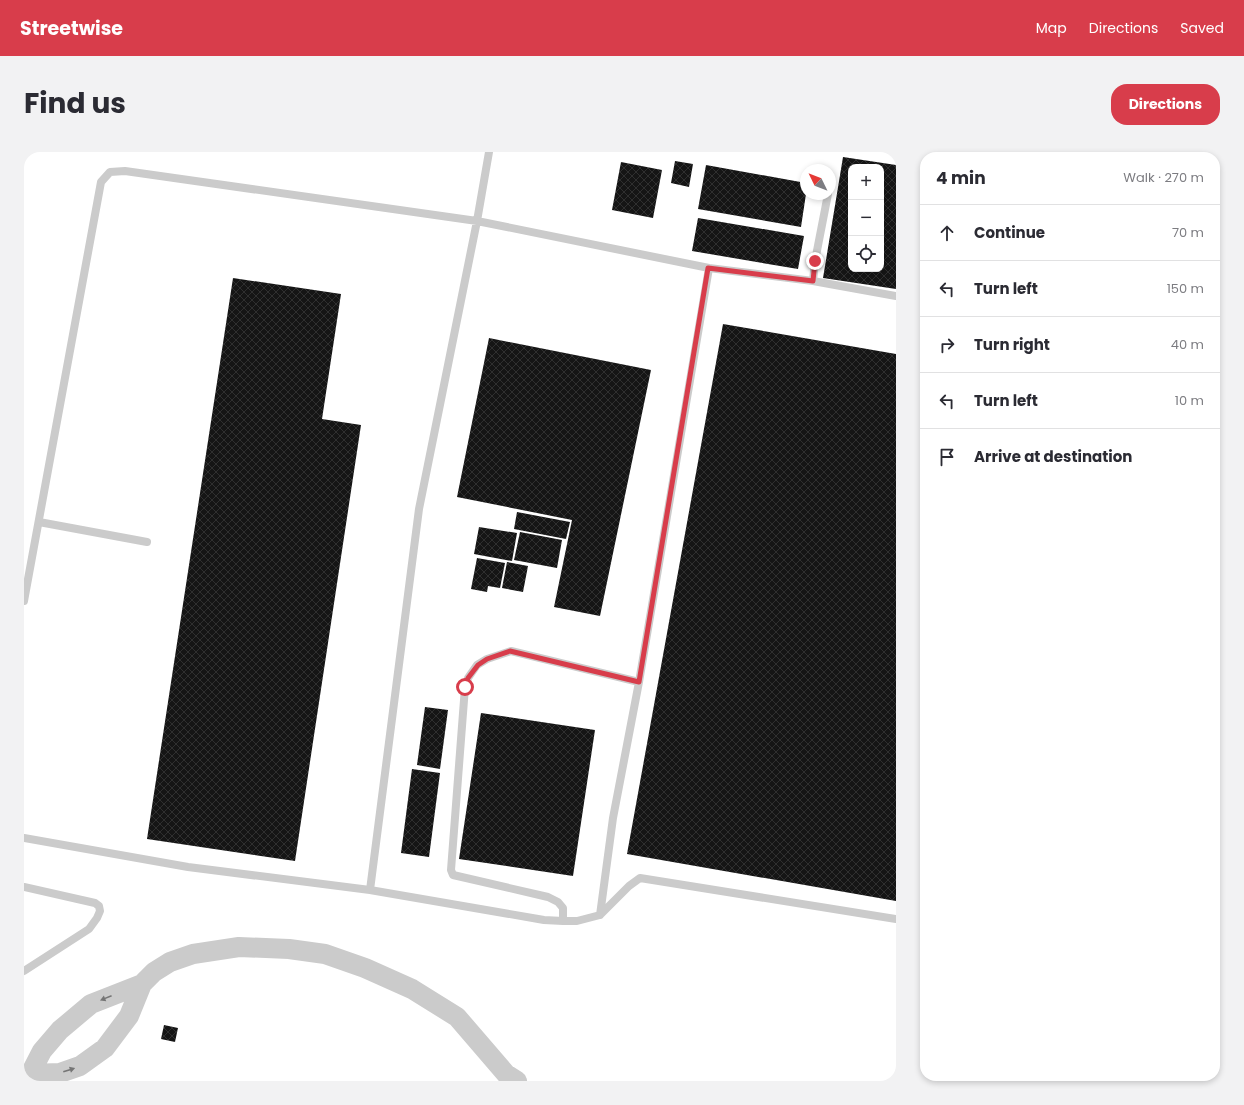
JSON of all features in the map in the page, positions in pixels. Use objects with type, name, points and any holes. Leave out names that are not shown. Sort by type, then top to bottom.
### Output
[{"type":"street","points":[[27,1075],[60,1073],[80,1066],[105,1048],[129,1016],[142,984],[154,972],[170,962],[193,954],[239,947],[290,949],[325,954],[365,968],[412,989],[457,1017],[509,1079]]},
{"type":"street","points":[[27,1075],[42,1051],[60,1030],[91,1004],[142,984]]},
{"type":"lane","points":[[370,890],[419,509],[477,222],[489,152]]},
{"type":"lane","points":[[24,601],[101,182],[110,172],[125,171],[477,222],[708,268],[813,281],[896,296]]},
{"type":"lane","points":[[813,281],[815,261],[827,200]]},
{"type":"lane","points":[[600,915],[613,818],[639,682],[708,268]]},
{"type":"lane","points":[[39,522],[147,542]]},
{"type":"lane","points":[[563,921],[563,908],[558,902],[548,897],[453,875],[451,870],[465,687],[468,678],[478,665],[487,659],[510,651],[639,682]]},
{"type":"lane","points":[[24,838],[188,867],[370,890],[536,918],[563,921],[577,921],[600,915],[629,886],[640,878],[896,919]]},
{"type":"lane","points":[[24,887],[95,903],[99,906],[100,911],[98,918],[89,929],[24,971]]},
{"type":"building","points":[[843,157],[896,165],[896,289],[823,278]]},
{"type":"building","points":[[675,161],[693,164],[689,187],[671,183]]},
{"type":"building","points":[[621,162],[662,170],[653,218],[612,210]]},
{"type":"building","points":[[706,165],[800,182],[800,200],[805,200],[801,227],[698,209]]},
{"type":"building","points":[[698,218],[804,236],[798,269],[692,251]]},
{"type":"building","points":[[233,278],[341,294],[322,419],[361,425],[295,861],[147,839]]},
{"type":"building","points":[[723,324],[896,354],[896,901],[627,854]]},
{"type":"building","points":[[489,338],[651,370],[600,616],[554,607],[572,520],[457,497]]},
{"type":"building","points":[[517,512],[570,522],[566,539],[514,529]]},
{"type":"building","points":[[479,527],[517,533],[512,561],[474,554]]},
{"type":"building","points":[[520,532],[562,540],[557,568],[514,560]]},
{"type":"building","points":[[477,558],[505,563],[500,588],[488,586],[487,592],[471,589]]},
{"type":"building","points":[[507,562],[528,566],[523,592],[502,588]]},
{"type":"building","points":[[425,707],[448,710],[440,769],[417,765]]},
{"type":"building","points":[[481,713],[595,730],[573,876],[459,859]]},
{"type":"building","points":[[412,769],[440,773],[429,857],[401,853]]},
{"type":"building","points":[[164,1025],[178,1028],[175,1042],[161,1039]]},
{"type":"route","points":[[465,687],[468,678],[478,665],[487,659],[510,651],[639,682],[708,268],[813,281],[815,261]]}]
